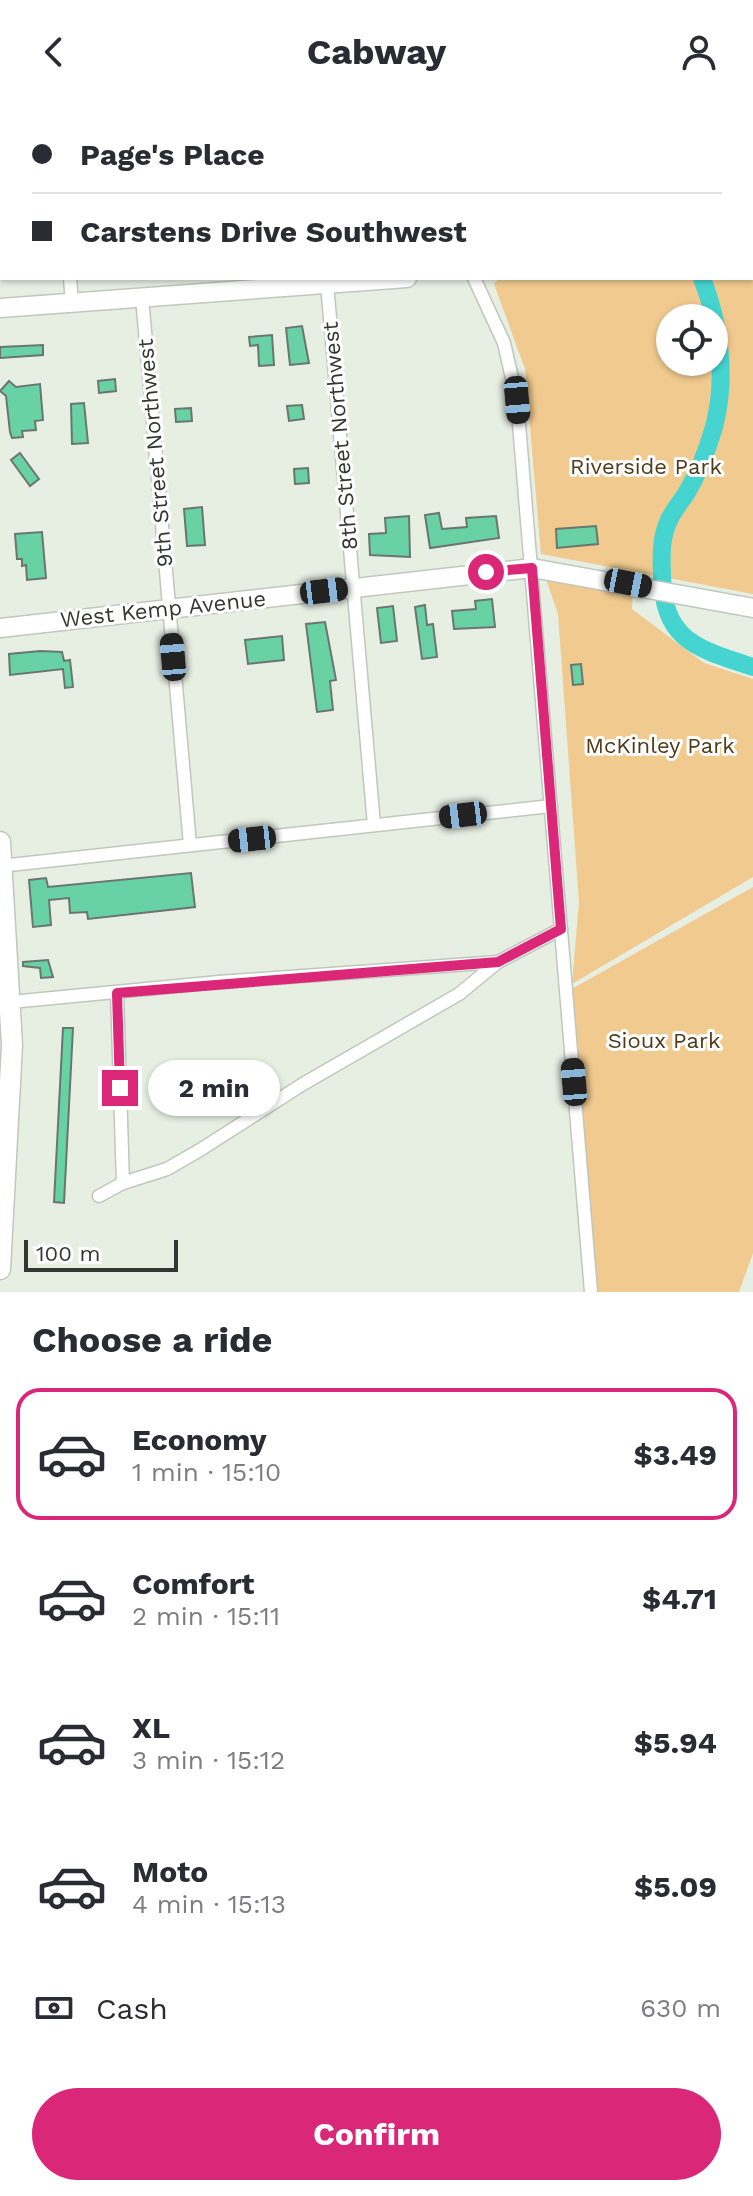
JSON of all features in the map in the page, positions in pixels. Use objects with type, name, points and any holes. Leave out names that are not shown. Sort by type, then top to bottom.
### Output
[{"type":"main road","points":[[0,308],[268,283],[327,284],[380,280]]},
{"type":"main road","name":"West Kemp Avenue","points":[[0,628],[532,568],[753,608]]},
{"type":"main road","points":[[0,842],[11,1002],[0,1269]]},
{"type":"street","points":[[70,280],[72,303]]},
{"type":"street","points":[[475,280],[504,343],[515,386],[591,1292]]},
{"type":"street","name":"8th Street Northwest","points":[[327,284],[374,825]]},
{"type":"street","name":"9th Street Northwest","points":[[142,297],[190,845]]},
{"type":"street","points":[[1,866],[551,806]]},
{"type":"street","points":[[99,1196],[123,1183],[167,1169],[200,1150],[303,1084],[459,994],[498,962],[561,929]]},
{"type":"street","points":[[11,1002],[498,962]]},
{"type":"street","points":[[117,993],[123,1183]]},
{"type":"green space","name":"Riverside Park","points":[[497,280],[753,280],[753,594],[541,554],[525,369],[494,284]]},
{"type":"green space","name":"McKinley Park","points":[[558,577],[633,592],[632,609],[704,663],[753,679],[753,877],[572,984],[579,902],[558,614],[547,582]]},
{"type":"green space","name":"Sioux Park","points":[[753,887],[753,1253],[739,1292],[597,1292],[570,990]]},
{"type":"building","points":[[302,326],[309,363],[290,365],[286,328]]},
{"type":"building","points":[[272,335],[274,365],[259,366],[258,345],[250,346],[249,337]]},
{"type":"building","points":[[43,345],[43,355],[0,358],[0,347]]},
{"type":"building","points":[[115,379],[116,391],[99,393],[98,381]]},
{"type":"building","points":[[9,381],[16,387],[40,384],[43,420],[35,421],[36,430],[22,431],[23,437],[12,438],[10,432],[6,396],[0,391]]},
{"type":"building","points":[[84,403],[88,443],[72,444],[71,404]]},
{"type":"building","points":[[302,405],[304,419],[289,421],[287,406]]},
{"type":"building","points":[[191,408],[192,421],[176,422],[175,409]]},
{"type":"building","points":[[20,453],[39,479],[30,486],[11,460]]},
{"type":"building","points":[[308,468],[309,483],[295,484],[294,469]]},
{"type":"building","points":[[202,507],[205,545],[187,546],[184,509]]},
{"type":"building","points":[[439,513],[442,529],[467,527],[466,518],[496,516],[499,538],[430,548],[425,515]]},
{"type":"building","points":[[409,516],[410,557],[370,555],[369,534],[386,533],[385,518]]},
{"type":"building","points":[[596,526],[598,544],[557,548],[556,529]]},
{"type":"building","points":[[42,532],[46,578],[27,580],[26,565],[22,566],[22,559],[17,559],[15,534]]},
{"type":"building","points":[[492,599],[495,627],[454,629],[452,611],[476,609],[475,601]]},
{"type":"building","points":[[425,605],[427,625],[433,624],[437,657],[422,659],[415,607]]},
{"type":"building","points":[[393,606],[397,641],[381,643],[377,608]]},
{"type":"building","points":[[325,622],[336,680],[330,681],[333,710],[317,712],[306,624]]},
{"type":"building","points":[[282,636],[284,660],[248,664],[245,640]]},
{"type":"building","points":[[62,652],[64,661],[70,660],[73,687],[65,688],[63,669],[10,675],[9,654]]},
{"type":"building","points":[[581,664],[583,684],[573,685],[571,665]]},
{"type":"building","points":[[191,873],[195,907],[88,919],[87,912],[70,913],[69,898],[49,900],[51,925],[33,927],[29,880],[46,878],[48,887]]},
{"type":"building","points":[[48,960],[53,977],[41,978],[40,968],[23,966],[23,962]]},
{"type":"building","points":[[63,1028],[73,1028],[64,1203],[54,1202]]},
{"type":"waterway","points":[[703,280],[720,352],[718,408],[698,470],[664,533],[664,596],[676,628],[686,638],[715,654],[753,667]]},
{"type":"route","points":[[120,1088],[117,993],[219,982],[498,962],[561,929],[532,568],[486,572]]}]
